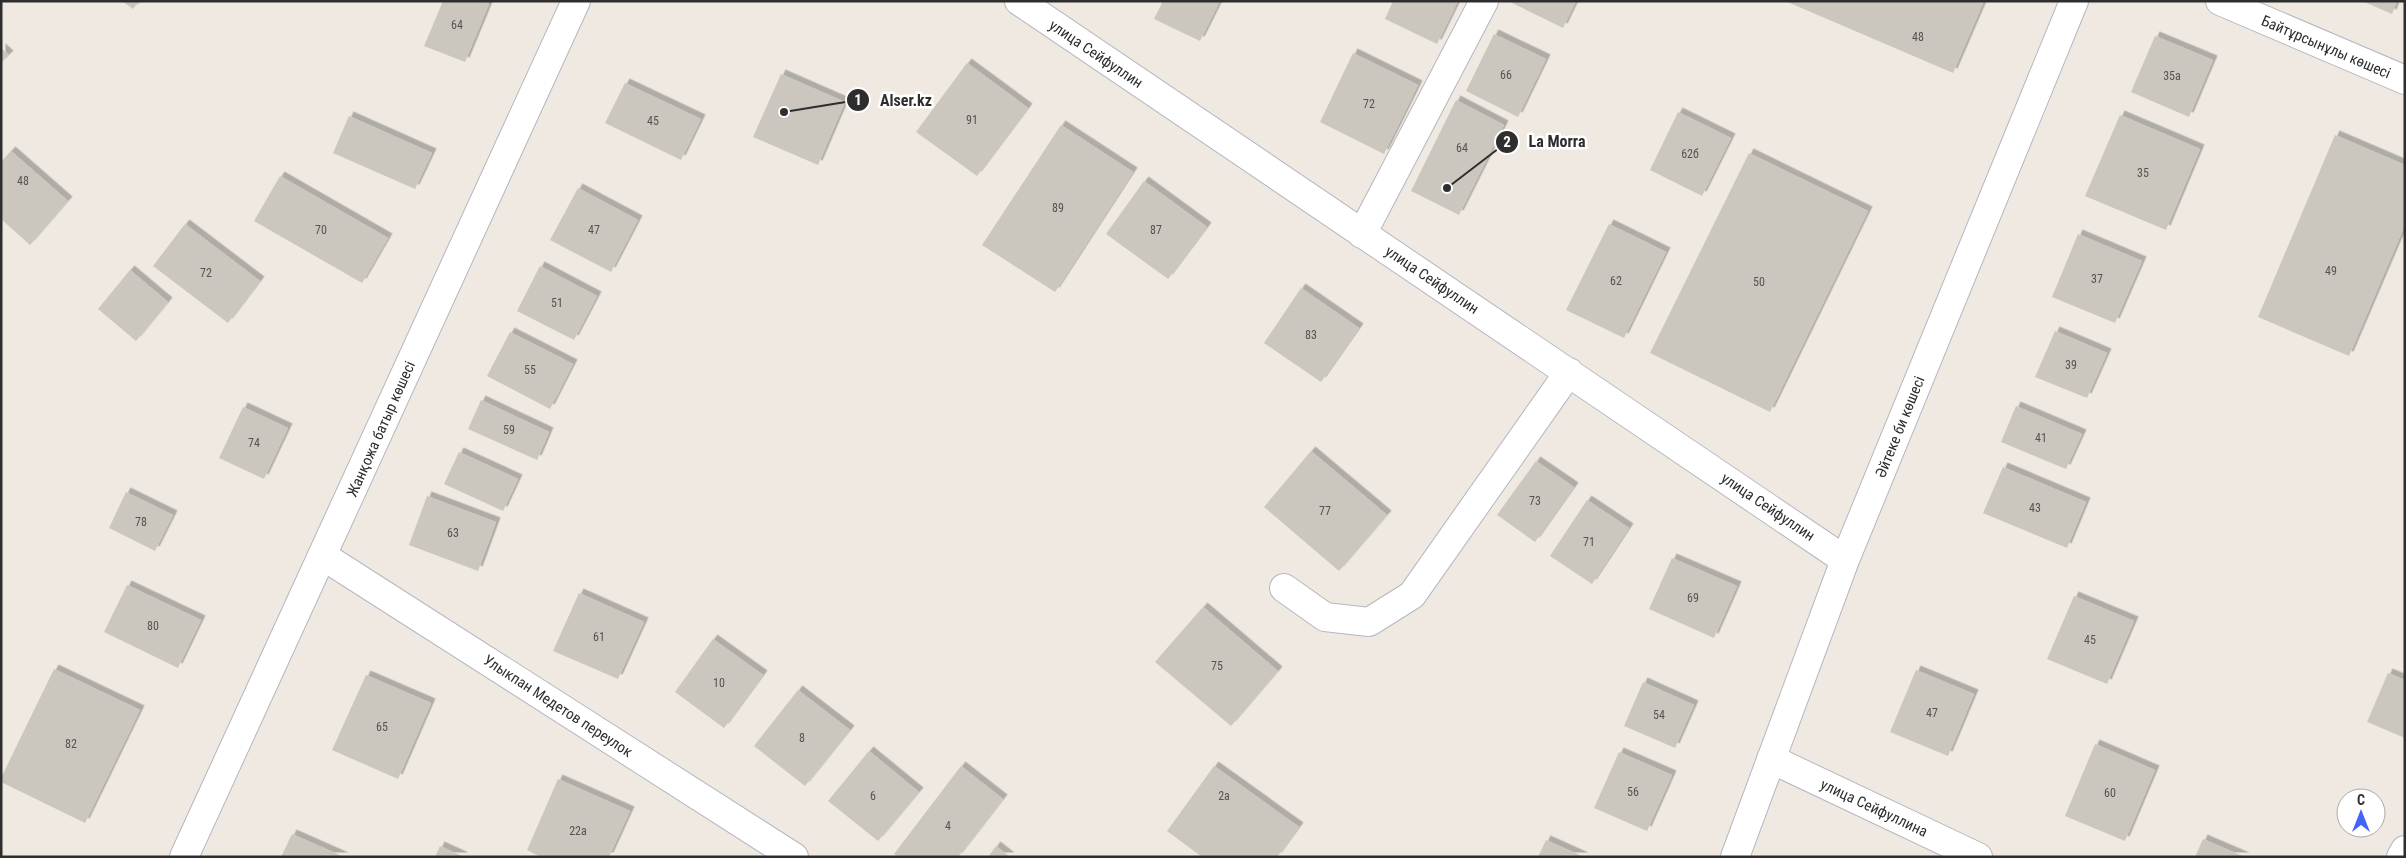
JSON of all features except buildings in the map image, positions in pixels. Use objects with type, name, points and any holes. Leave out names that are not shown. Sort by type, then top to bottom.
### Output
[{"type":"street","name":"Жанқожа батыр көшесі","points":[[184,857],[576,1]]},
{"type":"street","name":"улица Сейфуллин","points":[[1019,1],[1845,560]]},
{"type":"street","points":[[1362,234],[1484,1]]},
{"type":"street","name":"Әйтеке би көшесі","points":[[1735,857],[1845,560],[2074,1]]},
{"type":"street","name":"Байтұрсынұлы көшесі","points":[[2220,1],[2405,80]]},
{"type":"street","points":[[1284,588],[1325,617],[1368,622],[1412,595],[1569,372]]},
{"type":"street","name":"Улыкпан Медетов переулок","points":[[323,556],[794,857]]},
{"type":"street","name":"улица Сейфуллина","points":[[1771,759],[1978,857]]},
{"type":"street","points":[[2401,857],[2405,850]]},
{"type":"place","name":"Alser.kz","points":[[784,112]]},
{"type":"place","name":"La Morra","points":[[1447,188]]}]
